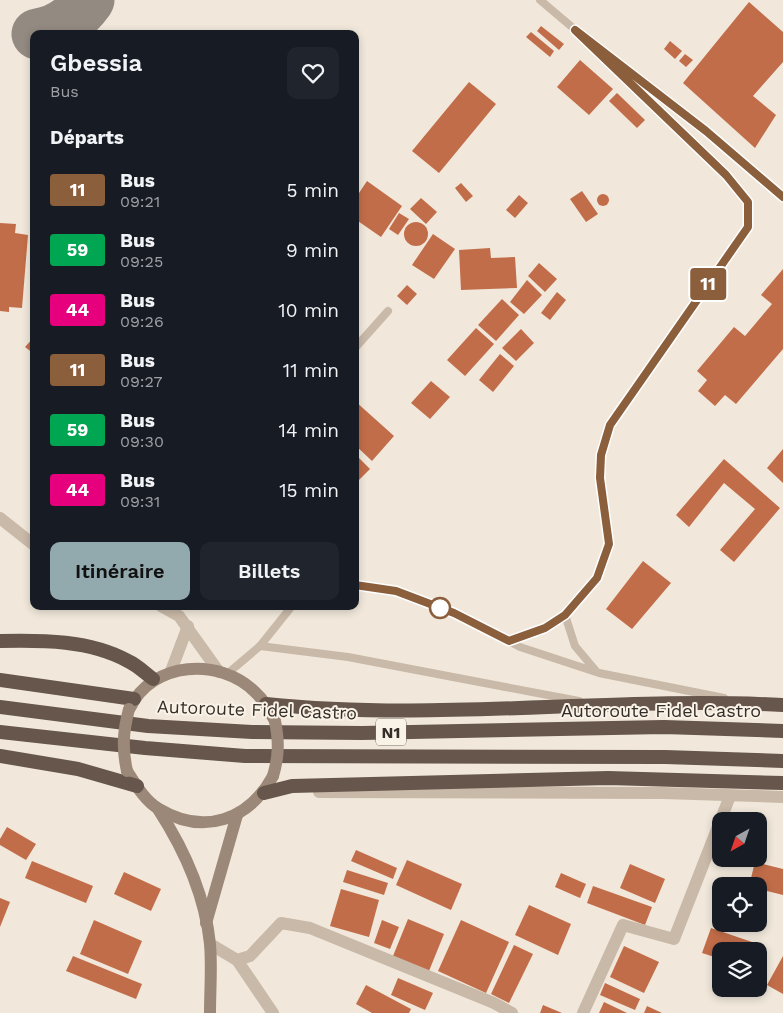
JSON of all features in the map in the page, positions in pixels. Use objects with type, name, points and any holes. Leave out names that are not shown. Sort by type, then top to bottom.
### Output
[{"type":"highway","points":[[0,641],[33,640],[88,646],[113,653],[130,661],[153,679]]},
{"type":"highway","points":[[0,680],[132,704]]},
{"type":"highway","points":[[266,704],[369,710],[751,703],[783,705]]},
{"type":"highway","name":"Autoroute Fidel Castro","points":[[0,707],[148,726],[252,732],[362,733],[664,727],[783,731]]},
{"type":"highway","name":"N1","points":[[0,732],[145,748],[245,756],[665,757],[783,761]]},
{"type":"highway","points":[[0,756],[78,769],[136,786]]},
{"type":"highway","points":[[267,792],[292,786],[608,778],[783,782]]},
{"type":"main road","points":[[158,809],[184,821],[211,823],[237,815],[267,792],[278,758],[279,739],[274,721],[266,704],[255,691],[242,681],[223,673],[204,669],[171,671],[153,679],[132,704],[123,730],[122,750],[127,771],[136,786],[158,809],[176,837],[193,877],[210,944],[210,1013]]},
{"type":"main road","points":[[206,923],[237,815]]},
{"type":"street","points":[[0,518],[30,542]]},
{"type":"street","points":[[168,610],[179,616],[188,626],[223,673]]},
{"type":"street","points":[[171,671],[188,626]]},
{"type":"street","points":[[267,792],[663,793],[783,797]]},
{"type":"street","points":[[583,1013],[624,925],[674,939],[730,796]]},
{"type":"street","points":[[237,960],[250,956],[282,923],[310,928],[494,1003],[512,1013]]},
{"type":"street","points":[[210,944],[237,960],[273,1013]]},
{"type":"lane","points":[[540,0],[575,30],[706,131],[783,197]]},
{"type":"lane","points":[[509,641],[545,628],[565,615],[597,578],[609,544],[600,478],[601,455],[610,425],[748,227],[748,202],[726,175],[575,30]]},
{"type":"lane","points":[[359,344],[388,311]]},
{"type":"lane","points":[[359,586],[396,591],[454,613],[509,641],[599,674],[751,703]]},
{"type":"lane","points":[[223,673],[260,646],[289,610]]},
{"type":"lane","points":[[565,615],[575,646],[599,674]]},
{"type":"lane","points":[[260,646],[348,657],[603,706]]},
{"type":"building","points":[[749,2],[783,32],[783,62],[753,96],[776,115],[755,148],[683,83]]},
{"type":"building","points":[[541,26],[564,44],[559,50],[537,31]]},
{"type":"building","points":[[531,32],[554,51],[550,57],[526,37]]},
{"type":"building","points":[[670,41],[682,51],[675,59],[664,49]]},
{"type":"building","points":[[685,54],[693,60],[686,67],[679,61]]},
{"type":"building","points":[[580,60],[613,89],[589,115],[557,87]]},
{"type":"building","points":[[469,82],[496,104],[439,173],[412,151]]},
{"type":"building","points":[[617,93],[645,120],[637,128],[609,101]]},
{"type":"building","points":[[367,181],[402,206],[381,237],[359,222],[359,193]]},
{"type":"building","points":[[461,183],[473,196],[466,202],[455,188]]},
{"type":"building","points":[[582,191],[598,214],[586,222],[570,199]]},
{"type":"building","points":[[603,194],[609,200],[603,206],[597,200]]},
{"type":"building","points":[[519,195],[528,203],[515,218],[506,210]]},
{"type":"building","points":[[421,198],[437,212],[426,224],[410,209]]},
{"type":"building","points":[[399,213],[409,219],[398,235],[389,229]]},
{"type":"building","points":[[416,222],[421,223],[427,229],[427,239],[421,245],[416,246],[411,245],[405,239],[404,234],[405,229],[411,223]]},
{"type":"building","points":[[0,223],[16,224],[15,233],[28,235],[22,308],[9,307],[9,312],[0,311]]},
{"type":"building","points":[[433,234],[455,249],[434,279],[412,265]]},
{"type":"building","points":[[490,248],[491,258],[515,257],[517,288],[461,290],[459,250]]},
{"type":"building","points":[[539,263],[557,279],[545,292],[528,276]]},
{"type":"building","points":[[783,269],[783,349],[736,404],[725,395],[715,406],[698,391],[707,380],[697,371],[734,327],[745,336],[772,304],[761,295]]},
{"type":"building","points":[[527,280],[542,295],[524,314],[510,302]]},
{"type":"building","points":[[407,285],[417,294],[407,305],[397,296]]},
{"type":"building","points":[[557,292],[566,300],[550,320],[541,313]]},
{"type":"building","points":[[502,299],[519,315],[496,341],[478,325]]},
{"type":"building","points":[[476,328],[494,344],[465,376],[447,360]]},
{"type":"building","points":[[521,329],[534,343],[516,361],[502,348]]},
{"type":"building","points":[[30,341],[30,351],[25,347]]},
{"type":"building","points":[[500,354],[514,366],[493,392],[479,380]]},
{"type":"building","points":[[431,381],[450,397],[430,419],[411,403]]},
{"type":"building","points":[[359,405],[394,436],[372,461],[359,449]]},
{"type":"building","points":[[783,449],[783,483],[767,468]]},
{"type":"building","points":[[359,458],[370,469],[359,480]]},
{"type":"building","points":[[724,459],[780,508],[734,562],[720,550],[755,509],[724,483],[689,527],[676,515]]},
{"type":"building","points":[[643,561],[671,583],[632,629],[606,609]]},
{"type":"building","points":[[7,827],[36,844],[26,860],[0,845],[0,839]]},
{"type":"building","points":[[356,850],[397,868],[393,879],[351,861]]},
{"type":"building","points":[[407,860],[462,884],[451,910],[396,885]]},
{"type":"building","points":[[32,861],[93,886],[86,903],[25,878]]},
{"type":"building","points":[[630,864],[665,879],[655,903],[620,888]]},
{"type":"building","points":[[768,865],[783,869],[783,895],[767,891],[767,877],[751,877],[754,868],[768,868]]},
{"type":"building","points":[[347,870],[388,883],[384,895],[343,882]]},
{"type":"building","points":[[124,872],[161,889],[151,911],[114,894]]},
{"type":"building","points":[[561,873],[586,884],[580,898],[555,887]]},
{"type":"building","points":[[593,886],[652,907],[645,925],[587,903]]},
{"type":"building","points":[[341,889],[379,900],[369,937],[330,926]]},
{"type":"building","points":[[0,898],[10,902],[0,927]]},
{"type":"building","points":[[529,905],[571,924],[558,955],[515,935]]},
{"type":"building","points":[[408,919],[444,934],[429,971],[393,956]]},
{"type":"building","points":[[94,920],[142,941],[128,974],[80,954]]},
{"type":"building","points":[[382,920],[399,927],[390,949],[374,943]]},
{"type":"building","points":[[461,920],[509,942],[486,993],[438,971]]},
{"type":"building","points":[[711,928],[712,932],[723,932],[752,942],[712,942],[712,956],[702,953]]},
{"type":"building","points":[[514,945],[533,954],[509,1003],[491,994]]},
{"type":"building","points":[[624,946],[659,962],[644,993],[610,977]]},
{"type":"building","points":[[73,956],[142,984],[136,999],[66,971]]},
{"type":"building","points":[[783,956],[783,994],[767,985]]},
{"type":"building","points":[[398,978],[433,993],[425,1010],[391,995]]},
{"type":"building","points":[[605,983],[640,999],[635,1010],[600,995]]},
{"type":"building","points":[[366,985],[411,1009],[409,1013],[372,1013],[356,1004]]},
{"type":"building","points":[[604,1002],[627,1013],[599,1013]]},
{"type":"building","points":[[543,1005],[562,1013],[540,1013]]},
{"type":"building","points":[[647,1006],[662,1013],[644,1013]]},
{"type":"taxiway","points":[[53,30],[67,22],[89,0]]},
{"type":"bus line","name":"11","points":[[359,586],[396,591],[454,613],[509,641],[545,628],[565,615],[597,578],[609,544],[600,478],[601,455],[610,425],[748,227],[748,202],[726,175],[575,30],[706,131],[783,197]]}]
